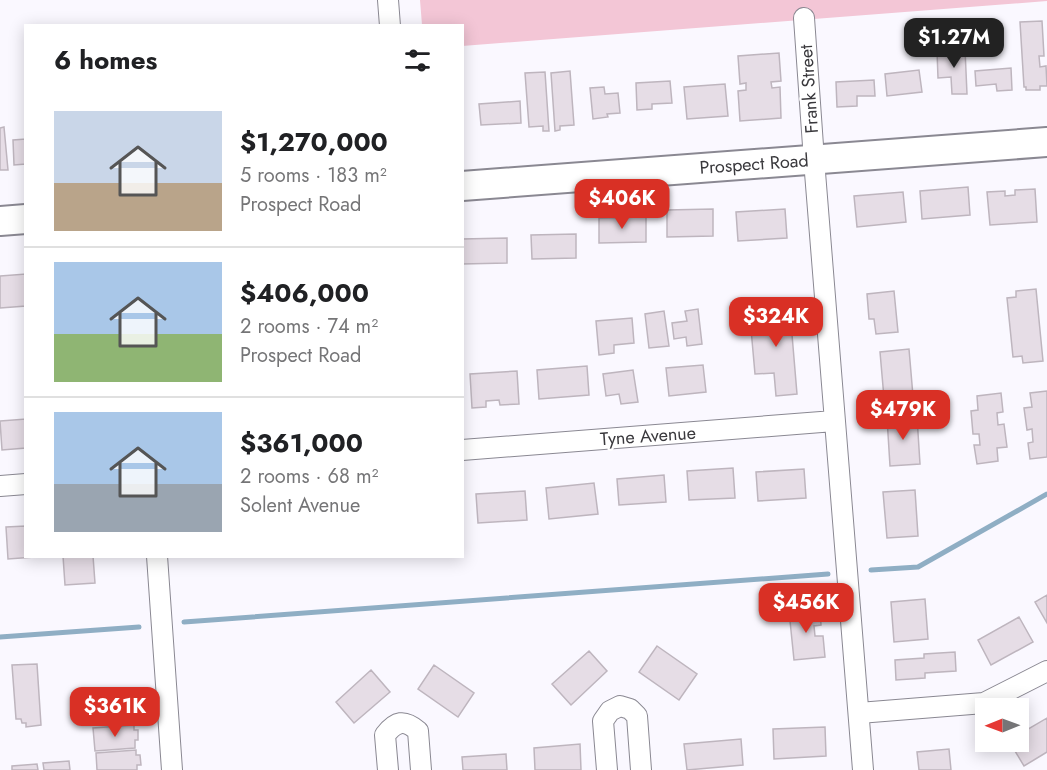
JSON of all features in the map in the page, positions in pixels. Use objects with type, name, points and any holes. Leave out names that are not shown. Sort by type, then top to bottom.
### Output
[{"type":"main road","name":"Prospect Road","points":[[464,186],[1047,142]]},
{"type":"main road","points":[[0,221],[24,219]]},
{"type":"street","points":[[388,0],[390,24]]},
{"type":"street","name":"Frank Street","points":[[804,18],[862,770]]},
{"type":"street","name":"Tyne Avenue","points":[[464,450],[834,422]]},
{"type":"street","points":[[0,486],[24,484]]},
{"type":"street","points":[[157,558],[172,770]]},
{"type":"street","points":[[859,713],[984,703],[1047,671]]},
{"type":"street","points":[[607,770],[603,721],[610,711],[620,706],[630,709],[638,716],[641,770]]},
{"type":"street","points":[[388,770],[385,735],[392,726],[402,723],[412,725],[418,731],[421,770]]},
{"type":"shaded area","points":[[420,0],[1047,0],[464,46],[464,24],[422,24]]},
{"type":"building","points":[[1042,21],[1044,56],[1039,56],[1040,67],[1046,66],[1047,86],[1040,86],[1040,90],[1026,90],[1020,22]]},
{"type":"building","points":[[965,49],[967,94],[952,94],[951,77],[938,78],[937,51]]},
{"type":"building","points":[[779,53],[781,81],[771,82],[772,88],[780,87],[781,118],[740,121],[738,91],[746,90],[746,83],[740,84],[738,56]]},
{"type":"building","points":[[1011,68],[1012,90],[997,91],[996,84],[976,86],[975,71]]},
{"type":"building","points":[[919,70],[922,92],[887,96],[885,74]]},
{"type":"building","points":[[570,71],[574,125],[560,126],[560,130],[555,131],[551,73]]},
{"type":"building","points":[[545,72],[549,131],[543,131],[543,126],[529,127],[525,73]]},
{"type":"building","points":[[874,80],[875,96],[857,96],[857,106],[837,107],[836,82]]},
{"type":"building","points":[[670,81],[672,103],[652,104],[652,109],[637,110],[636,83]]},
{"type":"building","points":[[725,84],[728,116],[687,119],[684,87]]},
{"type":"building","points":[[604,87],[605,94],[618,93],[620,113],[607,114],[608,117],[593,119],[590,88]]},
{"type":"building","points":[[520,101],[521,123],[481,125],[479,104]]},
{"type":"building","points":[[4,127],[8,170],[0,170],[0,128]]},
{"type":"building","points":[[24,139],[24,164],[14,165],[13,140]]},
{"type":"building","points":[[968,187],[970,215],[922,219],[920,191]]},
{"type":"building","points":[[1035,189],[1037,222],[990,225],[987,192],[1005,191],[1005,196],[1015,195],[1015,190]]},
{"type":"building","points":[[903,192],[906,222],[857,227],[854,196]]},
{"type":"building","points":[[713,209],[713,236],[667,237],[667,210]]},
{"type":"building","points":[[785,209],[787,238],[738,241],[736,212]]},
{"type":"building","points":[[646,217],[646,242],[599,243],[599,218]]},
{"type":"building","points":[[576,234],[576,258],[532,259],[531,235]]},
{"type":"building","points":[[507,238],[507,263],[464,264],[464,239]]},
{"type":"building","points":[[24,274],[24,306],[0,308],[0,276]]},
{"type":"building","points":[[1036,289],[1043,361],[1023,363],[1022,356],[1013,357],[1007,298],[1016,297],[1016,291]]},
{"type":"building","points":[[894,291],[898,332],[876,334],[874,319],[869,319],[867,294]]},
{"type":"building","points":[[789,299],[797,394],[776,396],[774,373],[755,374],[751,329],[769,328],[767,301]]},
{"type":"building","points":[[698,309],[702,344],[687,346],[686,337],[674,339],[672,323],[687,321],[685,311]]},
{"type":"building","points":[[664,311],[669,346],[649,348],[645,314]]},
{"type":"building","points":[[632,318],[634,343],[614,345],[614,353],[599,355],[596,321]]},
{"type":"building","points":[[909,349],[913,396],[884,398],[880,352]]},
{"type":"building","points":[[703,365],[706,392],[669,396],[666,368]]},
{"type":"building","points":[[587,366],[589,395],[539,399],[537,370]]},
{"type":"building","points":[[633,370],[638,402],[621,404],[619,394],[606,396],[603,374]]},
{"type":"building","points":[[517,371],[519,404],[500,405],[499,400],[486,401],[486,407],[472,408],[470,374]]},
{"type":"building","points":[[1047,391],[1047,457],[1030,459],[1028,443],[1033,442],[1032,429],[1027,430],[1024,408],[1032,407],[1030,393]]},
{"type":"building","points":[[1001,393],[1003,412],[997,413],[998,425],[1004,424],[1007,447],[997,448],[998,461],[977,464],[974,445],[980,445],[979,434],[973,434],[971,411],[978,410],[977,396]]},
{"type":"building","points":[[917,417],[920,464],[890,466],[887,418]]},
{"type":"building","points":[[24,419],[24,448],[2,450],[0,421]]},
{"type":"building","points":[[733,468],[735,498],[689,500],[687,471]]},
{"type":"building","points":[[804,469],[806,498],[758,501],[756,472]]},
{"type":"building","points":[[664,475],[666,502],[619,505],[617,479]]},
{"type":"building","points":[[594,483],[598,514],[549,519],[546,488]]},
{"type":"building","points":[[915,490],[918,536],[887,538],[883,492]]},
{"type":"building","points":[[525,491],[527,520],[478,523],[476,494]]},
{"type":"building","points":[[24,526],[24,558],[8,559],[6,527]]},
{"type":"building","points":[[63,558],[93,558],[95,583],[65,585]]},
{"type":"building","points":[[1047,595],[1047,623],[1035,602]]},
{"type":"building","points":[[925,599],[928,639],[894,642],[891,602]]},
{"type":"building","points":[[820,608],[821,625],[814,626],[815,636],[823,636],[825,657],[794,660],[789,611]]},
{"type":"building","points":[[1019,617],[1033,642],[991,665],[978,640]]},
{"type":"building","points":[[657,646],[697,674],[679,700],[639,672]]},
{"type":"building","points":[[589,651],[607,671],[571,705],[552,684]]},
{"type":"building","points":[[955,652],[956,671],[925,673],[925,678],[896,680],[895,660],[924,658],[924,654]]},
{"type":"building","points":[[37,664],[41,725],[26,727],[26,723],[22,723],[21,719],[16,719],[12,665]]},
{"type":"building","points":[[434,665],[474,693],[458,717],[418,689]]},
{"type":"building","points":[[371,670],[390,692],[354,723],[336,702]]},
{"type":"building","points":[[1047,718],[1047,752],[1024,766],[1016,752],[1029,752],[1029,729]]},
{"type":"building","points":[[134,725],[134,730],[138,730],[135,748],[95,751],[93,728]]},
{"type":"building","points":[[825,727],[826,756],[774,759],[773,729]]},
{"type":"building","points":[[741,739],[743,765],[687,770],[684,744]]},
{"type":"building","points":[[580,744],[581,770],[535,770],[534,748]]},
{"type":"building","points":[[949,749],[951,770],[919,770],[917,752]]},
{"type":"building","points":[[136,750],[136,755],[140,755],[141,765],[137,765],[137,770],[97,770],[96,753]]},
{"type":"building","points":[[506,754],[507,770],[463,770],[462,757]]},
{"type":"building","points":[[69,761],[70,770],[44,770],[43,763]]},
{"type":"building","points":[[37,764],[38,770],[12,770],[12,766]]},
{"type":"waterway","points":[[871,570],[918,567],[1047,494]]},
{"type":"waterway","points":[[184,622],[828,574]]},
{"type":"waterway","points":[[0,637],[139,627]]}]
